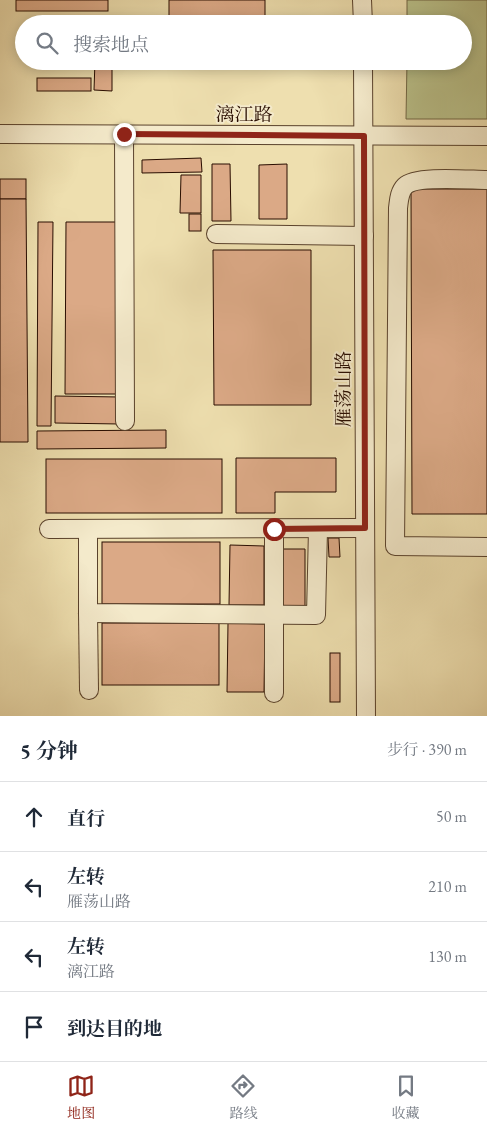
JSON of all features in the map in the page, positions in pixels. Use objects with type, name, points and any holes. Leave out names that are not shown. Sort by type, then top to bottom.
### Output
[{"type":"street","points":[[362,0],[363,15]]},
{"type":"street","name":"雁荡山路","points":[[363,70],[366,716]]},
{"type":"street","name":"漓江路","points":[[0,134],[487,136]]},
{"type":"street","points":[[124,134],[125,421]]},
{"type":"street","points":[[487,180],[421,180],[406,184],[401,191],[398,208],[395,546],[487,547]]},
{"type":"street","points":[[216,234],[364,236]]},
{"type":"street","points":[[88,613],[316,615],[318,528]]},
{"type":"street","points":[[49,529],[365,528]]},
{"type":"street","points":[[88,529],[89,690]]},
{"type":"street","points":[[274,529],[274,693]]},
{"type":"green space","points":[[407,0],[487,0],[487,119],[406,119],[407,70],[472,70],[472,15],[407,15]]},
{"type":"building","points":[[16,0],[108,0],[108,11],[16,11]]},
{"type":"building","points":[[169,0],[265,0],[265,15],[169,15]]},
{"type":"building","points":[[95,70],[112,70],[112,91],[94,90]]},
{"type":"building","points":[[37,78],[91,78],[91,91],[37,91]]},
{"type":"building","points":[[201,158],[202,172],[142,173],[142,160]]},
{"type":"building","points":[[212,164],[230,164],[231,221],[212,221]]},
{"type":"building","points":[[287,164],[287,219],[259,219],[259,165]]},
{"type":"building","points":[[181,175],[201,175],[201,213],[180,213]]},
{"type":"building","points":[[0,179],[26,179],[26,199],[0,199]]},
{"type":"building","points":[[411,189],[487,189],[487,514],[412,514]]},
{"type":"building","points":[[0,199],[26,199],[28,442],[0,442]]},
{"type":"building","points":[[189,214],[201,214],[201,231],[189,231]]},
{"type":"building","points":[[38,222],[53,222],[51,426],[37,426]]},
{"type":"building","points":[[66,222],[117,222],[117,394],[65,394]]},
{"type":"building","points":[[213,250],[311,250],[311,405],[214,405]]},
{"type":"building","points":[[55,396],[120,397],[120,424],[55,423]]},
{"type":"building","points":[[166,430],[166,448],[37,449],[37,431]]},
{"type":"building","points":[[236,458],[336,458],[336,492],[275,492],[275,513],[236,513]]},
{"type":"building","points":[[46,459],[222,459],[222,513],[46,513]]},
{"type":"building","points":[[328,538],[339,538],[340,557],[329,557]]},
{"type":"building","points":[[102,542],[220,542],[220,604],[102,604]]},
{"type":"building","points":[[230,545],[264,546],[264,605],[229,605]]},
{"type":"building","points":[[283,549],[305,549],[305,608],[282,607]]},
{"type":"building","points":[[102,623],[219,623],[219,685],[102,685]]},
{"type":"building","points":[[228,623],[265,624],[264,692],[227,692]]},
{"type":"building","points":[[330,653],[340,653],[340,702],[330,702]]},
{"type":"route","points":[[124,134],[364,136],[365,528],[274,529]]}]
